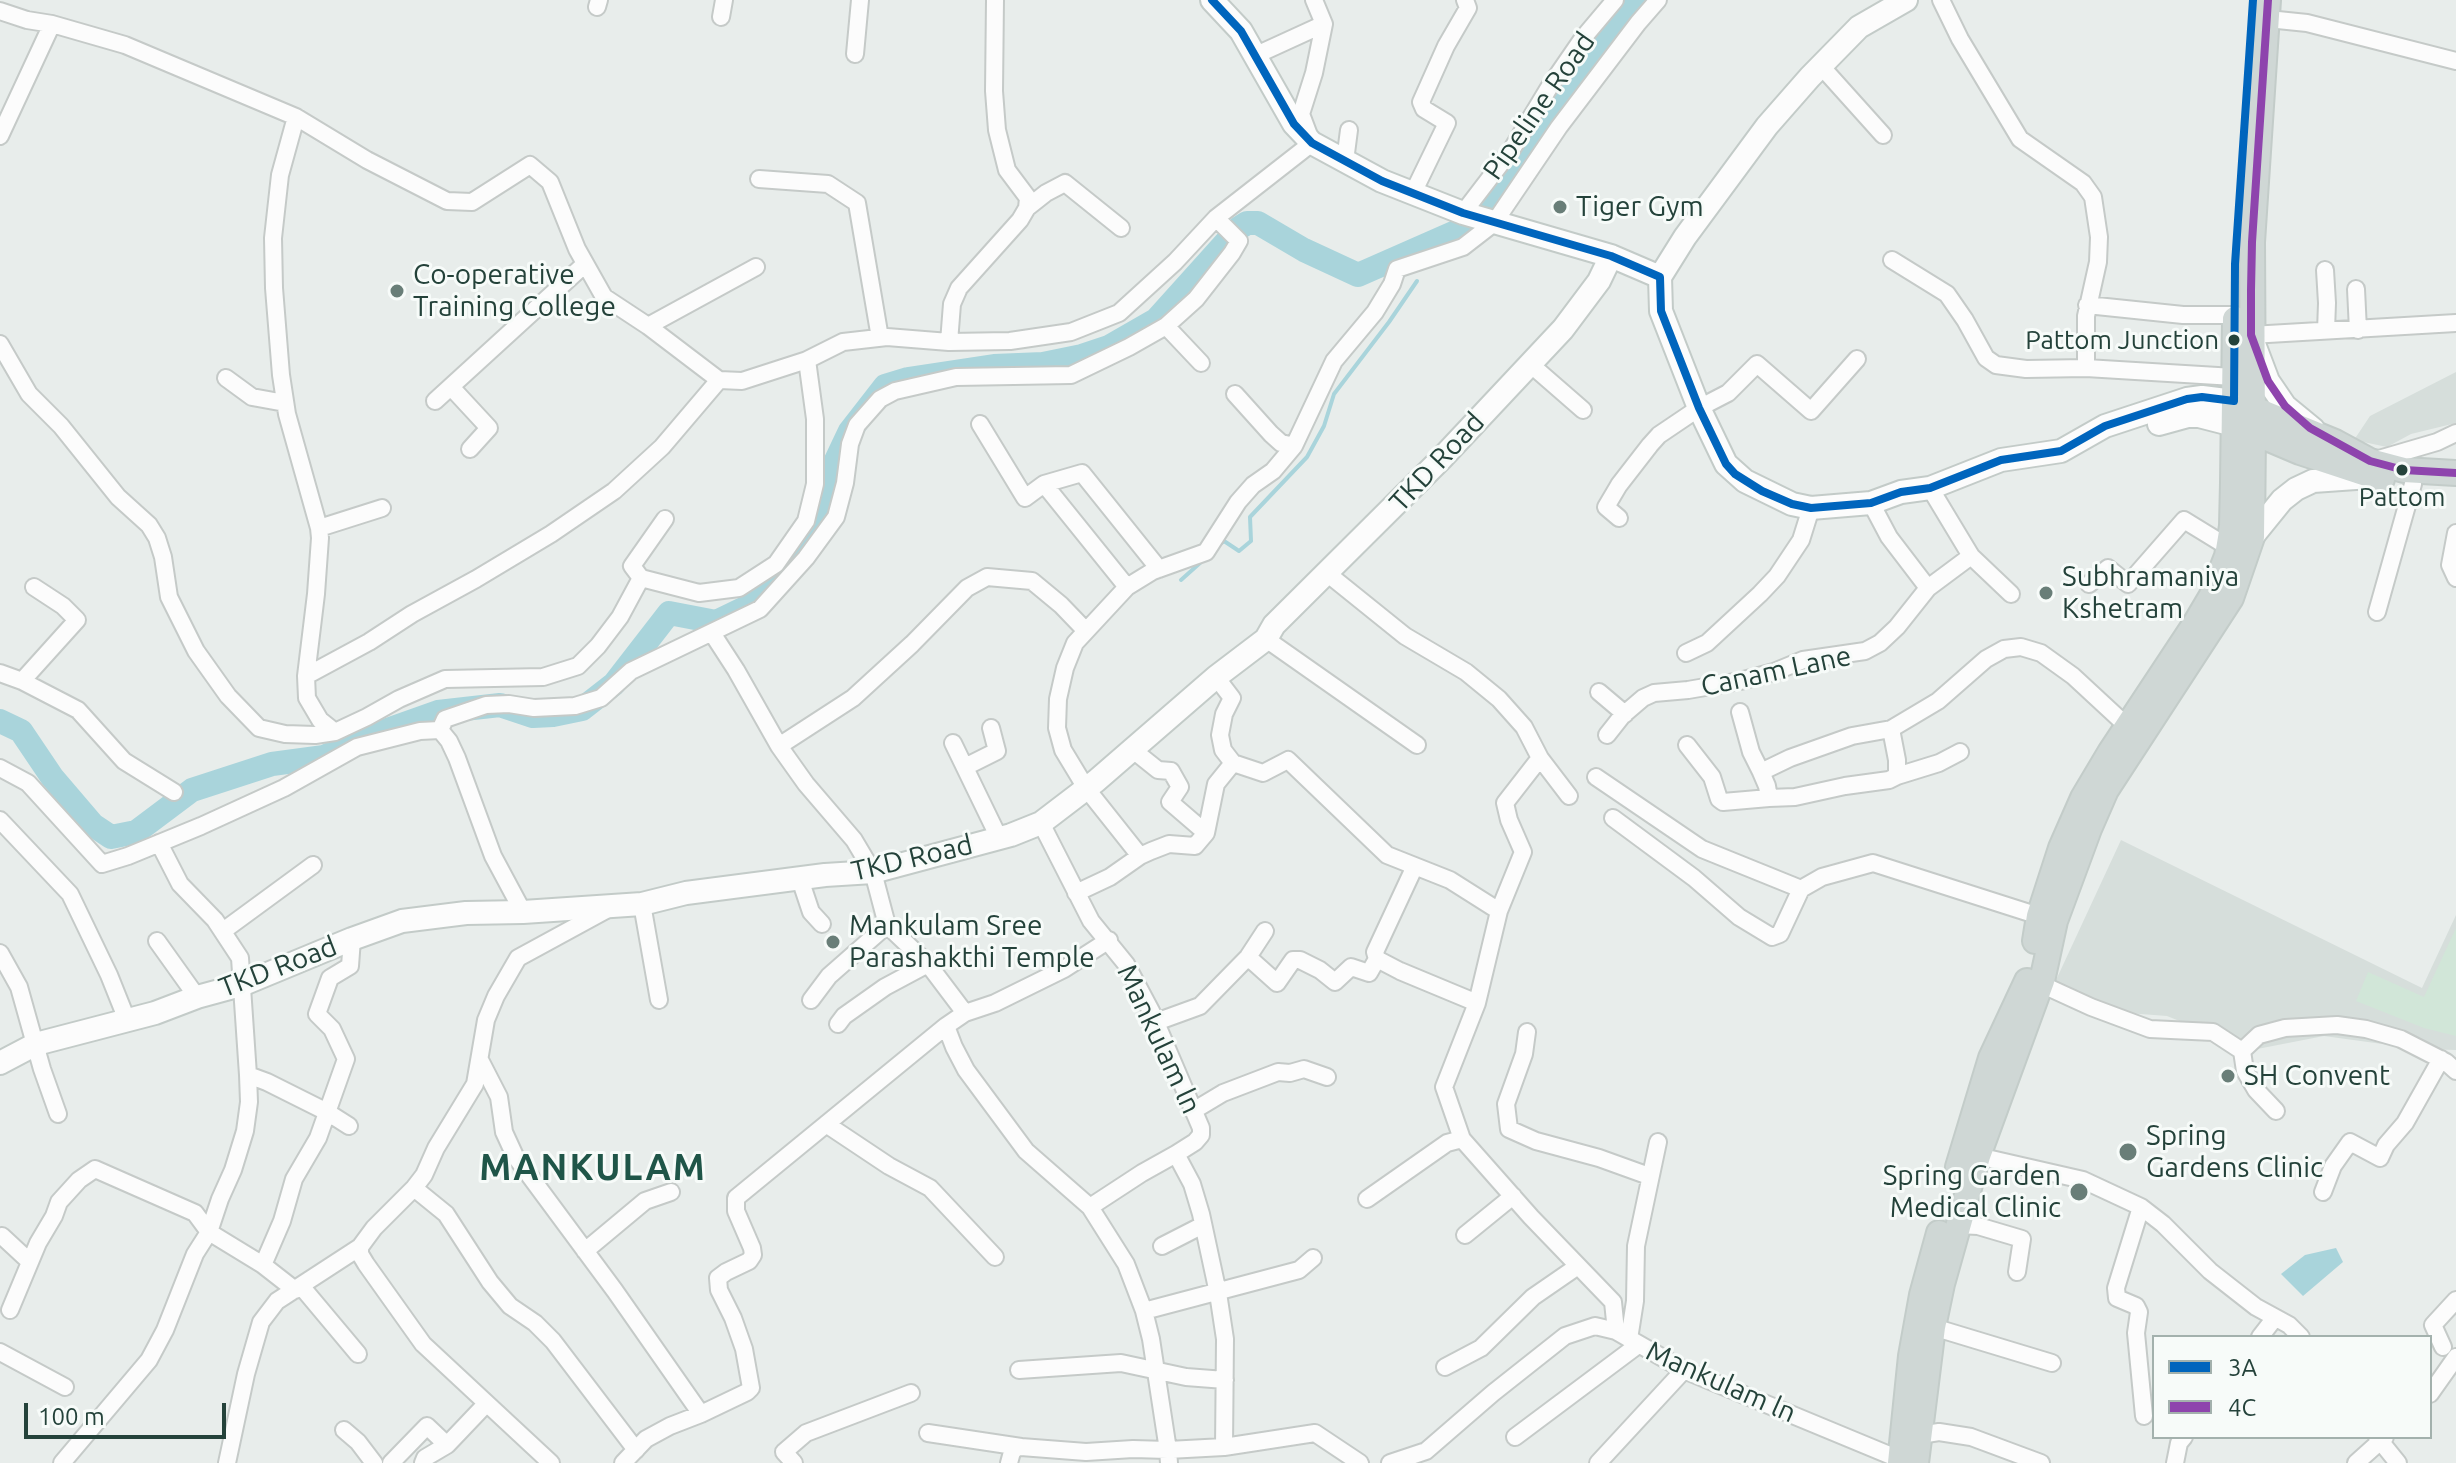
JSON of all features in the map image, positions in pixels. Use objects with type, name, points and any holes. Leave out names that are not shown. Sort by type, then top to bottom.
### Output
[{"type":"main road","points":[[1907,1462],[1920,1435],[1933,1327],[1958,1225],[2034,981],[2089,829],[2106,790],[2231,598],[2252,537],[2235,315],[2239,185],[2253,0]]},
{"type":"main road","points":[[1907,1462],[1911,1356],[1922,1295],[1991,1058],[2034,981],[2039,916],[2061,848],[2083,798],[2211,597],[2228,547],[2251,335],[2252,242],[2268,10]]},
{"type":"main road","points":[[2242,408],[2335,442],[2370,469],[2456,473]]},
{"type":"main road","points":[[2242,408],[2300,452],[2370,469],[2413,484],[2456,487]]},
{"type":"street","points":[[855,54],[860,0]]},
{"type":"street","points":[[995,0],[997,130],[1007,170],[1028,198],[1024,214]]},
{"type":"street","points":[[1212,0],[1241,31],[1294,124],[1312,143],[1382,181],[1463,213],[1611,256],[1660,277]]},
{"type":"street","points":[[1312,143],[1301,114],[1314,73],[1324,24],[1314,0]]},
{"type":"street","points":[[1413,193],[1447,123],[1424,109],[1421,102],[1446,46],[1468,8],[1465,0]]},
{"type":"street","name":"Pipeline Road","points":[[1463,213],[1512,149],[1583,38],[1615,0]]},
{"type":"street","points":[[1140,856],[1086,788],[1063,750],[1057,728],[1058,699],[1075,643],[1127,587],[1159,569],[1206,552],[1238,502],[1253,485],[1273,471],[1294,446],[1334,361],[1375,312],[1397,269],[1463,247],[1494,223],[1559,127],[1658,0]]},
{"type":"street","points":[[1906,0],[1859,27],[1767,126],[1685,237],[1660,277],[1661,311],[1699,408],[1726,464],[1735,474],[1780,500],[1811,508],[1871,503],[1901,492],[1930,488],[2001,460],[2061,451],[2188,416],[2242,408]]},
{"type":"street","points":[[1941,0],[1960,39],[2020,139],[2083,183],[2093,197],[2099,237],[2098,262],[2087,305],[2084,336],[2086,368]]},
{"type":"street","points":[[2268,10],[2456,61]]},
{"type":"street","points":[[0,11],[125,45],[296,117],[367,160],[447,201],[472,202],[530,165],[550,182],[577,249],[604,297],[719,380],[742,381],[807,360],[843,342],[880,338],[949,342],[1010,341],[1071,332],[1119,313],[1175,262],[1216,218],[1312,143]]},
{"type":"street","points":[[0,136],[52,24]]},
{"type":"street","points":[[1257,58],[1265,51],[1324,24]]},
{"type":"street","points":[[1821,66],[1883,135]]},
{"type":"street","points":[[296,117],[280,175],[273,238],[274,288],[285,403],[319,528],[316,594],[306,676],[307,698],[320,720],[335,732]]},
{"type":"street","points":[[1345,161],[1349,130]]},
{"type":"street","points":[[759,179],[828,184],[857,203],[880,338]]},
{"type":"street","points":[[949,342],[952,304],[959,288],[1046,193],[1065,183],[1121,228]]},
{"type":"street","points":[[440,730],[445,719],[486,705],[509,704],[534,708],[575,706],[601,698],[631,671],[760,609],[806,558],[836,517],[845,483],[850,444],[857,425],[880,399],[895,391],[956,377],[1071,375],[1129,347],[1166,326],[1196,299],[1239,241],[1216,218]]},
{"type":"street","name":"TKD Road","points":[[0,1063],[41,1043],[155,1013],[241,985],[402,921],[466,913],[642,904],[686,893],[873,872],[999,838],[1041,823],[1266,639],[1274,625],[1441,459],[1563,329],[1599,281],[1611,256]]},
{"type":"street","points":[[1892,260],[1947,294],[1986,358],[1996,365],[2026,369],[2086,368],[2242,408]]},
{"type":"street","points":[[435,401],[585,264]]},
{"type":"street","points":[[648,326],[756,267]]},
{"type":"street","points":[[2325,270],[2326,331]]},
{"type":"street","points":[[2356,289],[2358,330]]},
{"type":"street","points":[[2087,305],[2183,315],[2235,315]]},
{"type":"street","points":[[2335,442],[2310,428],[2285,406],[2268,381],[2251,335],[2456,323]]},
{"type":"street","points":[[1166,326],[1201,363]]},
{"type":"street","points":[[0,344],[29,394],[61,426],[118,497],[149,525],[163,557],[169,597],[196,651],[228,696],[259,728],[285,734],[335,732],[445,679],[543,677],[578,666],[620,617],[641,578]]},
{"type":"street","points":[[1619,518],[1606,507],[1619,485],[1659,435],[1728,393],[1757,364],[1811,411],[1857,359]]},
{"type":"street","points":[[665,519],[632,566],[641,578],[699,593],[739,588],[776,564],[806,521],[815,484],[815,419],[807,360]]},
{"type":"street","points":[[1529,363],[1583,410]]},
{"type":"street","points":[[226,378],[252,397],[285,403]]},
{"type":"street","points":[[306,676],[488,572],[614,491],[662,447],[719,380]]},
{"type":"street","points":[[451,387],[489,428],[470,449]]},
{"type":"street","points":[[1235,394],[1281,443],[1294,446]]},
{"type":"street","points":[[980,424],[1025,498],[1044,484],[1082,473],[1159,569]]},
{"type":"street","points":[[2252,537],[2282,500],[2296,489],[2313,481],[2370,469],[2456,433]]},
{"type":"street","points":[[1044,484],[1127,587]]},
{"type":"street","points":[[2377,612],[2413,484]]},
{"type":"street","points":[[1930,488],[1971,556],[2011,594]]},
{"type":"street","points":[[1871,503],[1889,537],[1928,588]]},
{"type":"street","points":[[319,528],[382,508]]},
{"type":"street","points":[[1686,653],[1707,643],[1777,576],[1801,540],[1811,508]]},
{"type":"street","points":[[2089,584],[2108,568],[2128,584],[2184,520],[2228,547]]},
{"type":"street","points":[[2456,533],[2450,565],[2456,578]]},
{"type":"street","name":"Canam Lane","points":[[1607,735],[1625,714],[1643,698],[1654,693],[1740,681],[1803,660],[1865,651],[1880,643],[1897,627],[1928,588],[1971,556]]},
{"type":"street","points":[[1328,574],[1405,636],[1466,672],[1499,699],[1524,727],[1540,758],[1569,796]]},
{"type":"street","points":[[779,746],[853,698],[967,588],[987,577],[1032,581],[1086,631]]},
{"type":"street","points":[[22,681],[77,620],[63,606],[34,587]]},
{"type":"street","points":[[712,633],[779,746],[806,784],[854,840],[873,872],[887,925],[928,964],[965,1013]]},
{"type":"street","points":[[1266,639],[1417,745]]},
{"type":"street","points":[[1761,772],[1852,736],[1891,729],[1938,701],[1986,659],[2004,649],[2021,647],[2041,653],[2073,676],[2127,726]]},
{"type":"street","points":[[0,673],[78,710],[124,761],[174,792]]},
{"type":"street","points":[[1216,677],[1232,698],[1224,714],[1220,735],[1223,750],[1233,763],[1263,773],[1288,760],[1387,855],[1450,880],[1499,911]]},
{"type":"street","points":[[1599,692],[1625,714]]},
{"type":"street","points":[[1740,712],[1769,798]]},
{"type":"street","points":[[965,767],[997,751],[991,728]]},
{"type":"street","points":[[1891,729],[1897,776]]},
{"type":"street","points":[[0,768],[28,783],[102,864],[159,843],[284,788],[357,747],[420,731],[440,730]]},
{"type":"street","points":[[440,730],[457,758],[493,856],[523,912]]},
{"type":"street","points":[[953,743],[999,838]]},
{"type":"street","points":[[1687,745],[1712,777],[1719,799],[1723,802],[1795,797],[1889,780],[1939,763],[1960,752]]},
{"type":"street","points":[[1133,750],[1158,770],[1171,771],[1180,787],[1170,802],[1206,833]]},
{"type":"street","points":[[1540,758],[1505,803],[1523,852],[1499,911],[1477,1003],[1444,1087],[1462,1139],[1613,1302],[1628,1338]]},
{"type":"street","points":[[1076,893],[1110,877],[1140,856],[1169,844],[1195,846],[1206,833],[1216,784],[1233,763]]},
{"type":"street","points":[[1596,777],[1702,849],[1801,889]]},
{"type":"street","points":[[1613,818],[1694,878],[1739,917],[1772,937],[1780,934],[1801,889],[1822,877],[1873,863],[2039,916]]},
{"type":"street","points":[[0,820],[70,894],[127,1020]]},
{"type":"street","name":"Mankulam ln","points":[[1041,823],[1091,921],[1126,964],[1156,1022],[1201,1128],[1201,1135],[1195,1142],[1176,1154],[1192,1184],[1218,1293],[1225,1339],[1224,1447]]},
{"type":"street","points":[[62,1463],[149,1360],[165,1330],[195,1254],[209,1232],[245,1131],[249,1102],[240,958],[215,920],[180,884],[159,843]]},
{"type":"street","points":[[223,931],[313,865]]},
{"type":"street","points":[[1248,957],[1277,983],[1293,960],[1300,960],[1320,970],[1335,982],[1351,967],[1369,973],[1377,959],[1375,952],[1415,866]]},
{"type":"street","points":[[800,879],[811,912],[822,924]]},
{"type":"street","points":[[642,904],[659,1000]]},
{"type":"street","points":[[231,1461],[246,1374],[261,1322],[277,1301],[360,1247],[424,1175],[436,1148],[475,1084],[486,1020],[518,958],[611,907]]},
{"type":"street","points":[[811,1000],[829,976],[887,925]]},
{"type":"street","points":[[1156,1022],[1200,1006],[1248,957],[1265,931]]},
{"type":"street","points":[[263,1265],[282,1221],[294,1179],[318,1138],[346,1059],[332,1029],[317,1014],[330,978],[350,966],[352,939]]},
{"type":"street","points":[[623,1463],[646,1439],[751,1388],[744,1349],[719,1290],[718,1278],[749,1261],[753,1255],[736,1211],[736,1198],[946,1026],[965,1013],[995,1003],[1064,969],[1109,940]]},
{"type":"street","points":[[157,941],[197,997]]},
{"type":"street","points":[[0,953],[19,987],[41,1043]]},
{"type":"street","points":[[1377,959],[1477,1003]]},
{"type":"street","points":[[18,964],[41,1043],[47,1083],[58,1114]]},
{"type":"street","points":[[838,1024],[844,1016],[885,987],[928,964]]},
{"type":"street","points":[[2034,981],[2150,1029],[2213,1032],[2242,1051],[2245,1071],[2256,1090],[2276,1111]]},
{"type":"street","points":[[2242,1051],[2259,1035],[2285,1028],[2337,1025],[2401,1039],[2441,1059],[2456,1071]]},
{"type":"street","points":[[946,1026],[966,1070],[1026,1151],[1090,1207],[1126,1264],[1144,1311],[1168,1457]]},
{"type":"street","points":[[1527,1032],[1524,1054],[1506,1104],[1509,1129],[1536,1141],[1599,1158],[1649,1176]]},
{"type":"street","points":[[480,1058],[499,1097],[504,1132],[515,1156],[701,1414]]},
{"type":"street","points":[[2323,1192],[2333,1166],[2350,1142],[2380,1158],[2386,1145],[2405,1123],[2441,1059]]},
{"type":"street","points":[[1193,1111],[1223,1093],[1278,1072],[1304,1069],[1327,1077]]},
{"type":"street","points":[[248,1075],[327,1112],[349,1126]]},
{"type":"street","points":[[826,1124],[889,1166],[930,1188],[995,1257]]},
{"type":"street","points":[[1367,1199],[1447,1143],[1462,1139]]},
{"type":"street","points":[[1515,1437],[1628,1338],[1635,1301],[1636,1246],[1658,1142]]},
{"type":"street","points":[[1090,1207],[1176,1154]]},
{"type":"street","points":[[1978,1156],[2083,1180],[2141,1207],[2163,1224],[2210,1271],[2299,1335]]},
{"type":"street","points":[[10,1310],[59,1202],[79,1180],[95,1169],[195,1213],[209,1232],[298,1288],[358,1354]]},
{"type":"street","points":[[414,1188],[446,1214],[490,1282],[510,1306],[535,1323],[553,1341],[636,1450]]},
{"type":"street","points":[[585,1251],[645,1201],[671,1192]]},
{"type":"street","points":[[1465,1235],[1513,1196]]},
{"type":"street","points":[[2141,1207],[2116,1288],[2117,1298],[2136,1306],[2139,1312],[2136,1333],[2144,1416]]},
{"type":"street","points":[[1162,1246],[1203,1225]]},
{"type":"street","points":[[1958,1225],[1978,1226],[2022,1239],[2017,1272]]},
{"type":"street","points":[[2,1236],[30,1262]]},
{"type":"street","points":[[360,1247],[366,1264],[423,1344],[551,1463]]},
{"type":"street","points":[[1144,1311],[1299,1270],[1313,1258]]},
{"type":"street","points":[[1445,1367],[1481,1348],[1533,1297],[1578,1266]]},
{"type":"street","points":[[2432,1390],[2449,1352],[2433,1325],[2456,1300]]},
{"type":"street","points":[[2262,1335],[2274,1319]]},
{"type":"street","name":"Mankulam ln","points":[[1402,1461],[1426,1451],[1565,1336],[1595,1326],[1628,1338],[1684,1370],[1907,1462]]},
{"type":"street","points":[[1933,1327],[2052,1363]]},
{"type":"street","points":[[0,1352],[65,1387]]},
{"type":"street","points":[[1019,1370],[1121,1363],[1186,1377],[1225,1380]]},
{"type":"street","points":[[1598,1463],[1684,1370]]},
{"type":"street","points":[[794,1463],[784,1452],[806,1433],[911,1393]]},
{"type":"street","points":[[423,1463],[425,1458],[447,1445],[486,1404]]},
{"type":"street","points":[[391,1463],[427,1426],[447,1445]]},
{"type":"street","points":[[344,1430],[374,1463]]},
{"type":"street","points":[[1920,1435],[1939,1432],[1971,1437],[2041,1463]]},
{"type":"street","points":[[928,1433],[1021,1447],[1086,1452],[1133,1449],[1168,1457],[1315,1433],[1360,1463]]},
{"type":"street","points":[[2175,1463],[2182,1439]]},
{"type":"street","points":[[2356,1463],[2381,1439],[2398,1463]]},
{"type":"street","points":[[1009,1463],[1012,1452],[1021,1447]]},
{"type":"shaded area","points":[[2456,372],[2456,423],[2411,434],[2387,447],[2354,440],[2370,416]]},
{"type":"shaded area","points":[[2121,840],[2422,988],[2456,915],[2456,1050],[2419,1049],[2324,1036],[2252,1050],[2167,1016],[2088,1010],[2050,993]]},
{"type":"green space","points":[[2456,928],[2456,1036],[2424,1028],[2356,1001],[2368,972],[2424,997]]},
{"type":"water","points":[[2336,1248],[2343,1262],[2303,1296],[2281,1274],[2305,1255]]},
{"type":"waterway","points":[[1239,228],[1247,223],[1258,223],[1304,250],[1358,275],[1458,231],[1521,159],[1636,0]]},
{"type":"waterway","points":[[0,721],[21,731],[52,777],[93,825],[111,837],[136,832],[192,790],[272,764],[324,757],[359,740],[438,712],[500,705],[533,716],[582,709],[614,684],[669,613],[716,622],[745,608],[777,578],[806,543],[822,490],[850,431],[885,386],[908,379],[994,366],[1043,364],[1109,347],[1156,320],[1228,240]]},
{"type":"waterway","points":[[1218,546],[1224,541],[1239,551],[1251,541],[1250,517],[1307,457],[1324,426],[1334,394],[1417,281]]},
{"type":"waterway","points":[[1181,580],[1200,563]]},
{"type":"transit line","name":"3A","points":[[1212,0],[1241,31],[1294,124],[1312,143],[1382,181],[1463,213],[1611,256],[1660,277],[1661,311],[1699,408],[1726,464],[1735,474],[1762,491],[1792,504],[1811,508],[1871,503],[1901,492],[1930,488],[2001,460],[2061,451],[2105,426],[2187,399],[2202,397],[2234,401],[2235,264],[2253,0]]},
{"type":"transit line","name":"4C","points":[[2268,0],[2251,290],[2251,335],[2268,381],[2285,406],[2310,428],[2370,461],[2404,470],[2456,473]]},
{"type":"place","name":"Tiger Gym","points":[[1560,207]]},
{"type":"place","name":"Co-operative Training College","points":[[397,291]]},
{"type":"place","name":"Pattom Junction","points":[[2234,340]]},
{"type":"place","name":"Pattom","points":[[2402,470]]},
{"type":"place","name":"Subhramaniya Kshetram","points":[[2046,593]]},
{"type":"place","name":"Mankulam Sree Parashakthi Temple","points":[[833,942]]},
{"type":"place","name":"SH Convent","points":[[2228,1076]]},
{"type":"place","name":"Spring Gardens Clinic","points":[[2128,1152]]},
{"type":"place","name":"Spring Garden Medical Clinic","points":[[2079,1192]]},
{"type":"district","name":"MANKULAM","points":[[593,1168]]}]
